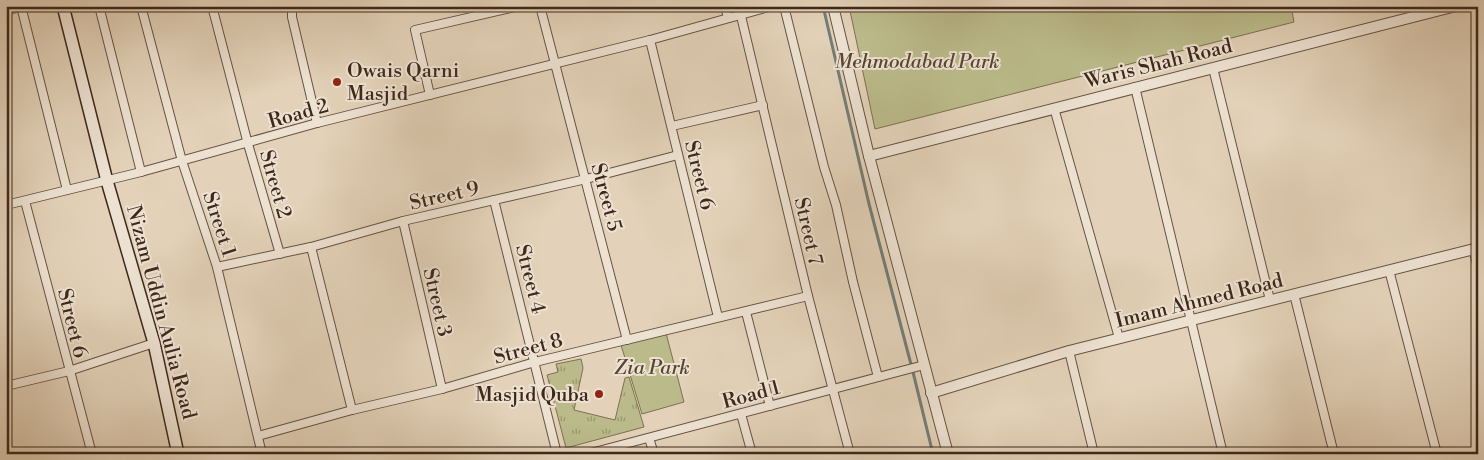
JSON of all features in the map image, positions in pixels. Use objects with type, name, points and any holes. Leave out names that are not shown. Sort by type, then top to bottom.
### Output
[{"type":"main road","name":"Nizam Uddin Aulia Road","points":[[63,6],[108,181],[154,343],[178,454]]},
{"type":"street","points":[[6,10],[21,6],[67,190]]},
{"type":"street","points":[[99,6],[141,172]]},
{"type":"street","name":"Street 1","points":[[141,6],[182,160],[217,267],[262,454]]},
{"type":"street","name":"Street 2","points":[[212,6],[248,144],[280,254]]},
{"type":"street","points":[[292,6],[292,22],[318,123]]},
{"type":"street","points":[[430,95],[415,30],[519,6]]},
{"type":"street","name":"Street 5","points":[[540,6],[627,340]]},
{"type":"street","points":[[725,6],[728,18]]},
{"type":"street","name":"Road 2","points":[[6,205],[108,181],[248,144],[318,123],[650,40],[772,6]]},
{"type":"street","points":[[784,6],[824,167],[836,205],[853,282],[878,377]]},
{"type":"street","points":[[833,6],[919,367],[931,392],[948,454]]},
{"type":"street","name":"Waris Shah Road","points":[[870,156],[1456,6]]},
{"type":"street","name":"Street 7","points":[[741,16],[808,296],[850,454]]},
{"type":"street","name":"Street 6","points":[[650,40],[718,317]]},
{"type":"street","points":[[1213,68],[1270,300]]},
{"type":"street","points":[[1135,88],[1222,454]]},
{"type":"street","points":[[672,126],[763,105]]},
{"type":"street","points":[[1054,108],[1119,338]]},
{"type":"street","name":"Street 9","points":[[217,267],[311,247],[403,221],[586,179],[678,155]]},
{"type":"street","name":"Street 4","points":[[494,200],[557,454]]},
{"type":"street","name":"Street 6","points":[[25,201],[92,454]]},
{"type":"street","name":"Street 3","points":[[403,221],[442,389]]},
{"type":"street","points":[[311,247],[352,410]]},
{"type":"street","points":[[1475,249],[1478,268]]},
{"type":"street","name":"Imam Ahmed Road","points":[[931,392],[1069,351],[1475,249]]},
{"type":"street","points":[[1389,270],[1437,454]]},
{"type":"street","points":[[1294,294],[1334,454]]},
{"type":"street","name":"Street 8","points":[[258,436],[352,410],[442,389],[535,362],[808,296]]},
{"type":"street","points":[[746,312],[770,406]]},
{"type":"street","points":[[6,386],[69,371],[154,343]]},
{"type":"street","points":[[1069,351],[1094,454]]},
{"type":"street","name":"Road 1","points":[[587,454],[919,367]]},
{"type":"street","points":[[741,414],[752,454]]},
{"type":"street","points":[[649,438],[654,454]]},
{"type":"green space","name":"Mehmodabad Park","points":[[849,6],[1291,6],[1294,22],[875,129]]},
{"type":"green space","name":"Zia Park","points":[[666,333],[684,402],[642,414],[621,345]]},
{"type":"green space","points":[[581,359],[583,368],[574,410],[615,420],[625,378],[629,377],[644,427],[566,448],[547,375],[558,372],[556,364]]},
{"type":"waterway","points":[[823,6],[869,204],[933,454]]},
{"type":"place","name":"Owais Qarni Masjid","points":[[337,82]]},
{"type":"place","name":"Masjid Quba","points":[[599,394]]}]
